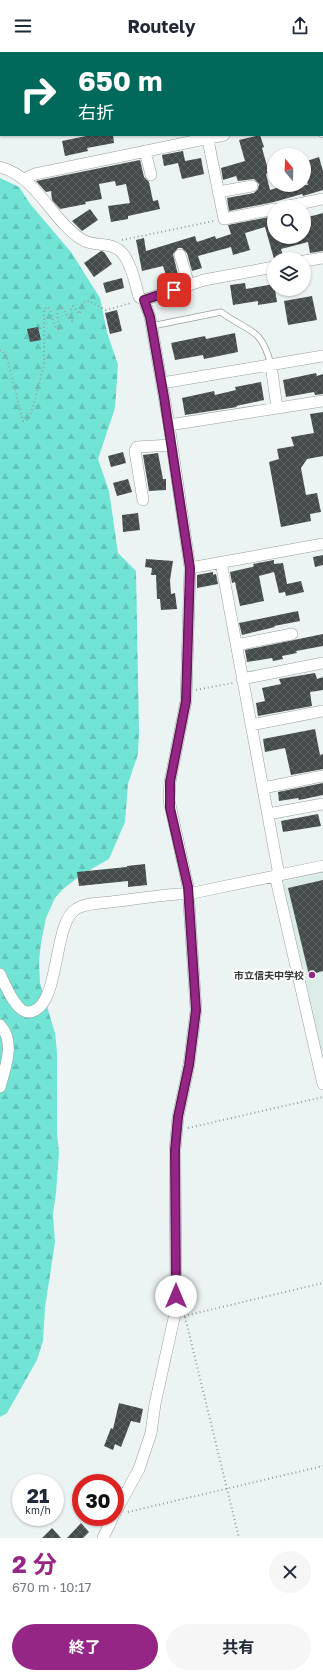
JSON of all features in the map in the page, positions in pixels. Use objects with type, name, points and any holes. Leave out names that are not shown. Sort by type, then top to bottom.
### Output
[{"type":"street","points":[[24,179],[35,174],[145,152],[207,137],[224,219],[267,210]]},
{"type":"street","points":[[145,152],[151,175]]},
{"type":"street","points":[[0,167],[7,169],[24,179],[50,209],[81,239],[90,244],[103,244],[114,247],[123,254],[130,266],[139,297],[144,300],[152,326],[169,425],[190,568],[187,692],[182,727],[170,782],[170,800],[188,894],[196,1010],[189,1065],[178,1117],[175,1150],[176,1308],[155,1404],[151,1433],[139,1469],[124,1500]]},
{"type":"street","points":[[218,192],[252,186]]},
{"type":"street","points":[[311,201],[323,199]]},
{"type":"street","points":[[180,255],[189,285]]},
{"type":"street","points":[[311,260],[323,258]]},
{"type":"street","points":[[144,300],[204,280],[267,268]]},
{"type":"street","points":[[162,383],[323,356]]},
{"type":"street","points":[[271,365],[277,408]]},
{"type":"street","points":[[169,425],[323,401]]},
{"type":"street","points":[[142,500],[135,451],[137,447],[172,445]]},
{"type":"street","points":[[190,568],[323,544]]},
{"type":"street","points":[[221,562],[268,814],[277,875],[323,1084]]},
{"type":"street","points":[[236,645],[292,634]]},
{"type":"street","points":[[243,680],[323,663]]},
{"type":"street","points":[[251,725],[323,711]]},
{"type":"street","points":[[263,788],[323,776]]},
{"type":"street","points":[[268,814],[323,804]]},
{"type":"street","points":[[0,974],[18,1007],[25,1012],[31,1012],[44,1001],[49,989],[64,929],[70,915],[75,909],[94,904],[188,894],[323,866]]},
{"type":"street","points":[[0,1025],[9,1043],[8,1058],[0,1087]]},
{"type":"street","points":[[103,1538],[110,1526]]},
{"type":"lane","points":[[152,326],[221,312],[234,322],[246,327],[258,336],[264,344],[271,365]]},
{"type":"path","points":[[103,244],[224,219]]},
{"type":"path","points":[[0,350],[6,354],[23,420],[28,420],[44,365],[44,309],[48,307],[53,323],[58,329],[57,311],[61,306],[70,320],[72,320],[71,309],[73,306],[80,314],[84,302],[88,301],[106,310],[144,300]]},
{"type":"path","points":[[187,692],[243,680]]},
{"type":"path","points":[[177,1131],[323,1097]]},
{"type":"path","points":[[174,1318],[323,1283]]},
{"type":"path","points":[[185,1316],[239,1538]]},
{"type":"path","points":[[124,1513],[323,1466]]},
{"type":"shaded area","name":"市立信夫中学校","points":[[323,873],[323,1063],[281,887],[285,881]]},
{"type":"green space","points":[[0,178],[19,187],[31,205],[71,252],[100,298],[107,332],[118,365],[115,408],[98,459],[109,491],[118,553],[136,571],[139,732],[138,754],[128,784],[125,822],[109,859],[81,875],[63,889],[55,898],[46,918],[39,961],[40,983],[55,1033],[57,1052],[57,1133],[59,1153],[53,1214],[55,1242],[45,1308],[43,1341],[37,1360],[7,1413],[0,1417]]},
{"type":"building","points":[[86,136],[113,136],[114,143],[87,148],[88,151],[65,156],[62,141]]},
{"type":"building","points":[[260,136],[267,166],[267,192],[311,192],[311,160],[319,157],[323,171],[323,190],[303,196],[302,194],[281,200],[267,200],[267,203],[229,211],[227,198],[254,193],[258,189],[259,184],[254,179],[238,181],[236,176],[223,180],[221,168],[245,161],[239,140]]},
{"type":"building","points":[[183,151],[185,161],[201,158],[204,174],[182,179],[178,163],[164,166],[162,155]]},
{"type":"building","points":[[140,160],[144,177],[149,182],[153,201],[158,200],[160,209],[128,216],[128,219],[111,222],[108,206],[130,203],[126,184],[116,186],[115,181],[99,184],[102,199],[60,209],[52,200],[51,191],[46,192],[36,181]]},
{"type":"building","points":[[90,209],[98,220],[82,231],[72,221]]},
{"type":"building","points":[[323,213],[323,251],[310,252],[308,244],[311,244],[311,216]]},
{"type":"building","points":[[267,217],[267,234],[265,227],[245,233],[250,250],[233,255],[231,247],[198,256],[202,268],[192,271],[187,253],[182,248],[178,248],[173,254],[178,275],[167,278],[163,266],[142,271],[136,240],[144,238],[146,251],[195,236],[197,242],[215,236],[216,239],[231,234],[228,225]]},
{"type":"building","points":[[270,244],[300,244],[281,249],[282,252],[272,252]]},
{"type":"building","points":[[101,251],[104,252],[112,264],[94,277],[84,263]]},
{"type":"building","points":[[122,278],[124,288],[106,293],[103,283]]},
{"type":"building","points":[[245,283],[246,289],[267,285],[267,296],[276,296],[277,302],[258,305],[258,301],[233,305],[230,285]]},
{"type":"building","points":[[312,296],[317,320],[288,325],[284,301]]},
{"type":"building","points":[[117,310],[122,331],[110,334],[105,313]]},
{"type":"building","points":[[38,327],[41,340],[30,342],[27,329]]},
{"type":"building","points":[[235,333],[238,352],[204,359],[203,355],[175,360],[171,343],[205,336],[206,339]]},
{"type":"building","points":[[316,373],[317,376],[323,374],[323,394],[315,395],[314,392],[286,397],[283,380]]},
{"type":"building","points":[[261,382],[264,400],[236,406],[237,407],[185,415],[182,398],[214,391],[215,395],[236,390],[235,387]]},
{"type":"building","points":[[323,412],[323,456],[307,459],[301,468],[306,495],[317,493],[321,512],[310,514],[311,521],[281,527],[269,462],[279,459],[277,449],[294,446],[291,437],[314,433],[310,414]]},
{"type":"building","points":[[123,452],[126,463],[111,467],[108,456]]},
{"type":"building","points":[[158,453],[163,479],[166,479],[166,490],[149,491],[143,455]]},
{"type":"building","points":[[128,479],[132,492],[117,496],[113,483]]},
{"type":"building","points":[[138,513],[140,530],[123,532],[122,515]]},
{"type":"building","points":[[323,555],[323,565],[315,567],[313,557]]},
{"type":"building","points":[[146,559],[173,561],[170,580],[171,594],[175,593],[177,609],[161,610],[160,599],[157,599],[156,575],[151,575],[152,568],[145,567]]},
{"type":"building","points":[[274,560],[274,564],[283,563],[287,584],[301,581],[304,592],[286,596],[285,592],[279,593],[274,572],[259,576],[264,601],[240,606],[235,582],[232,583],[230,572],[252,567],[254,566],[253,564]]},
{"type":"building","points":[[213,572],[213,575],[216,574],[218,584],[197,588],[197,575]]},
{"type":"building","points":[[298,611],[300,621],[274,626],[275,627],[242,635],[239,623]]},
{"type":"building","points":[[323,634],[323,646],[296,651],[297,653],[282,656],[283,659],[273,661],[272,658],[247,662],[245,650]]},
{"type":"building","points":[[315,673],[317,679],[323,677],[323,690],[310,692],[312,706],[258,716],[256,703],[265,701],[262,688],[281,684],[279,679]]},
{"type":"building","points":[[315,729],[320,755],[323,754],[323,769],[291,775],[285,748],[265,752],[263,739]]},
{"type":"building","points":[[323,783],[323,795],[299,800],[298,798],[279,801],[278,792]]},
{"type":"building","points":[[318,814],[321,826],[283,832],[281,821]]},
{"type":"building","points":[[145,864],[147,885],[128,887],[128,881],[79,886],[77,872]]},
{"type":"building","points":[[323,880],[323,971],[309,975],[288,888]]},
{"type":"building","points":[[119,1403],[143,1409],[140,1423],[131,1421],[121,1447],[115,1444],[113,1450],[104,1446],[111,1428],[113,1429]]},
{"type":"building","points":[[78,1526],[84,1526],[89,1532],[83,1538],[67,1538]]},
{"type":"building","points":[[52,1528],[61,1538],[42,1538]]},
{"type":"place","name":"市立信夫中学校","points":[[312,975]]},
{"type":"route","points":[[174,290],[144,300],[150,317],[169,425],[190,568],[187,652],[188,682],[182,727],[170,782],[170,808],[188,887],[192,968],[196,1010],[189,1065],[178,1117],[175,1150],[176,1296]]}]
